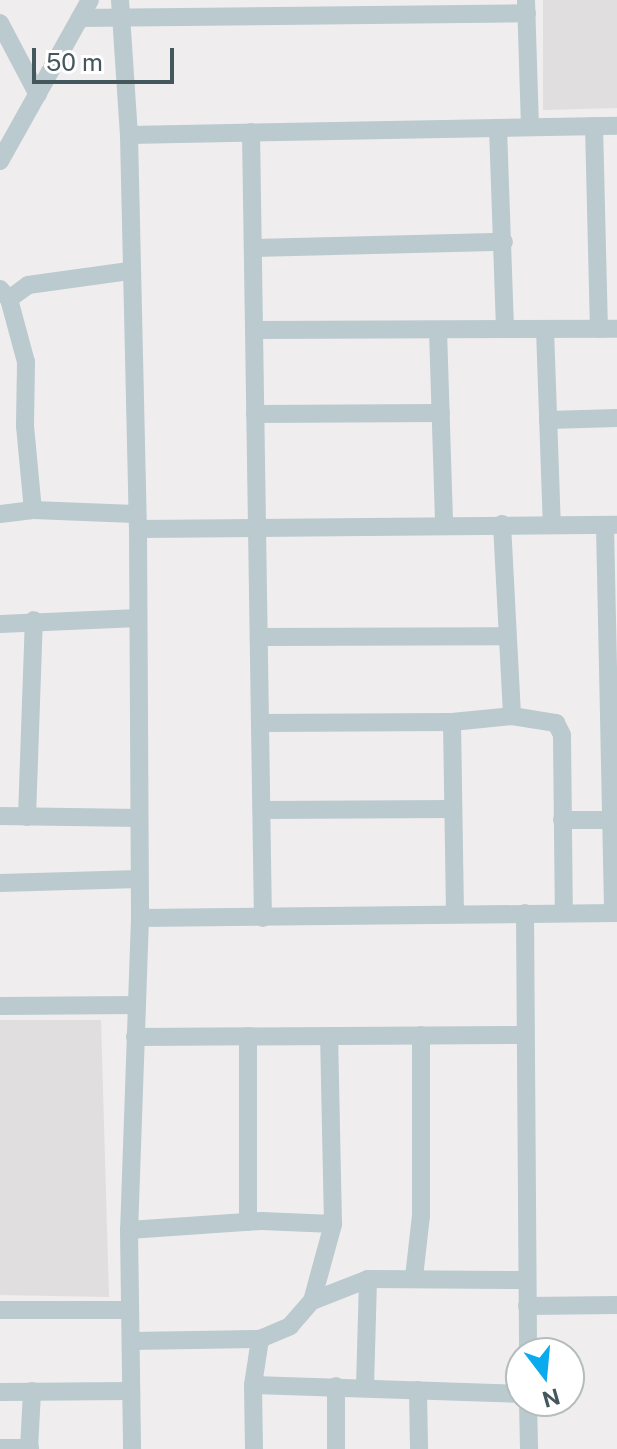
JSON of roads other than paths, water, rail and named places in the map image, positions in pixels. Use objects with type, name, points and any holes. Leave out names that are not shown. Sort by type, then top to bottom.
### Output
[{"type":"street","points":[[0,161],[90,0]]},
{"type":"street","points":[[80,18],[120,8],[526,6],[530,127]]},
{"type":"street","points":[[120,8],[129,135],[129,271],[138,618],[140,918],[129,1230],[132,1449]]},
{"type":"street","points":[[0,23],[38,95]]},
{"type":"street","points":[[254,330],[608,329],[597,244],[594,126]]},
{"type":"street","points":[[129,135],[617,126]]},
{"type":"street","points":[[498,128],[505,329]]},
{"type":"street","points":[[251,132],[263,918]]},
{"type":"street","points":[[253,248],[504,242]]},
{"type":"street","points":[[597,244],[617,243]]},
{"type":"street","points":[[33,510],[25,426],[26,362],[5,294],[28,285],[129,271]]},
{"type":"street","points":[[545,329],[552,525]]},
{"type":"street","points":[[438,330],[444,526]]},
{"type":"street","points":[[255,414],[441,413]]},
{"type":"street","points":[[548,420],[617,418]]},
{"type":"street","points":[[0,514],[33,510],[136,521],[257,527],[611,525],[611,820],[615,913],[140,918]]},
{"type":"street","points":[[502,524],[505,636],[512,716]]},
{"type":"street","points":[[0,624],[34,620],[138,618]]},
{"type":"street","points":[[27,817],[34,620]]},
{"type":"street","points":[[259,637],[505,636]]},
{"type":"street","points":[[262,723],[452,722],[512,716],[556,723],[562,735],[564,912]]},
{"type":"street","points":[[452,722],[455,914]]},
{"type":"street","points":[[262,810],[453,809]]},
{"type":"street","points":[[0,816],[139,818]]},
{"type":"street","points":[[562,820],[611,820]]},
{"type":"street","points":[[0,883],[139,879]]},
{"type":"street","points":[[525,913],[528,1337]]},
{"type":"street","points":[[0,1006],[137,1005]]},
{"type":"street","points":[[414,1277],[421,1216],[421,1035]]},
{"type":"street","points":[[135,1037],[524,1035]]},
{"type":"street","points":[[248,1036],[248,1222]]},
{"type":"street","points":[[131,1341],[260,1339],[290,1326],[312,1301],[333,1224],[329,1036]]},
{"type":"street","points":[[129,1230],[248,1222],[333,1224]]},
{"type":"street","points":[[312,1301],[368,1279],[527,1280]]},
{"type":"street","points":[[365,1387],[368,1279]]},
{"type":"street","points":[[527,1306],[617,1305]]},
{"type":"street","points":[[0,1310],[130,1310]]},
{"type":"street","points":[[254,1449],[253,1385],[260,1339]]},
{"type":"street","points":[[253,1385],[505,1393]]},
{"type":"street","points":[[336,1386],[336,1449]]},
{"type":"street","points":[[418,1390],[419,1449]]},
{"type":"street","points":[[0,1448],[30,1448],[32,1391]]},
{"type":"street","points":[[0,1392],[131,1391]]},
{"type":"street","points":[[528,1417],[529,1449]]}]
